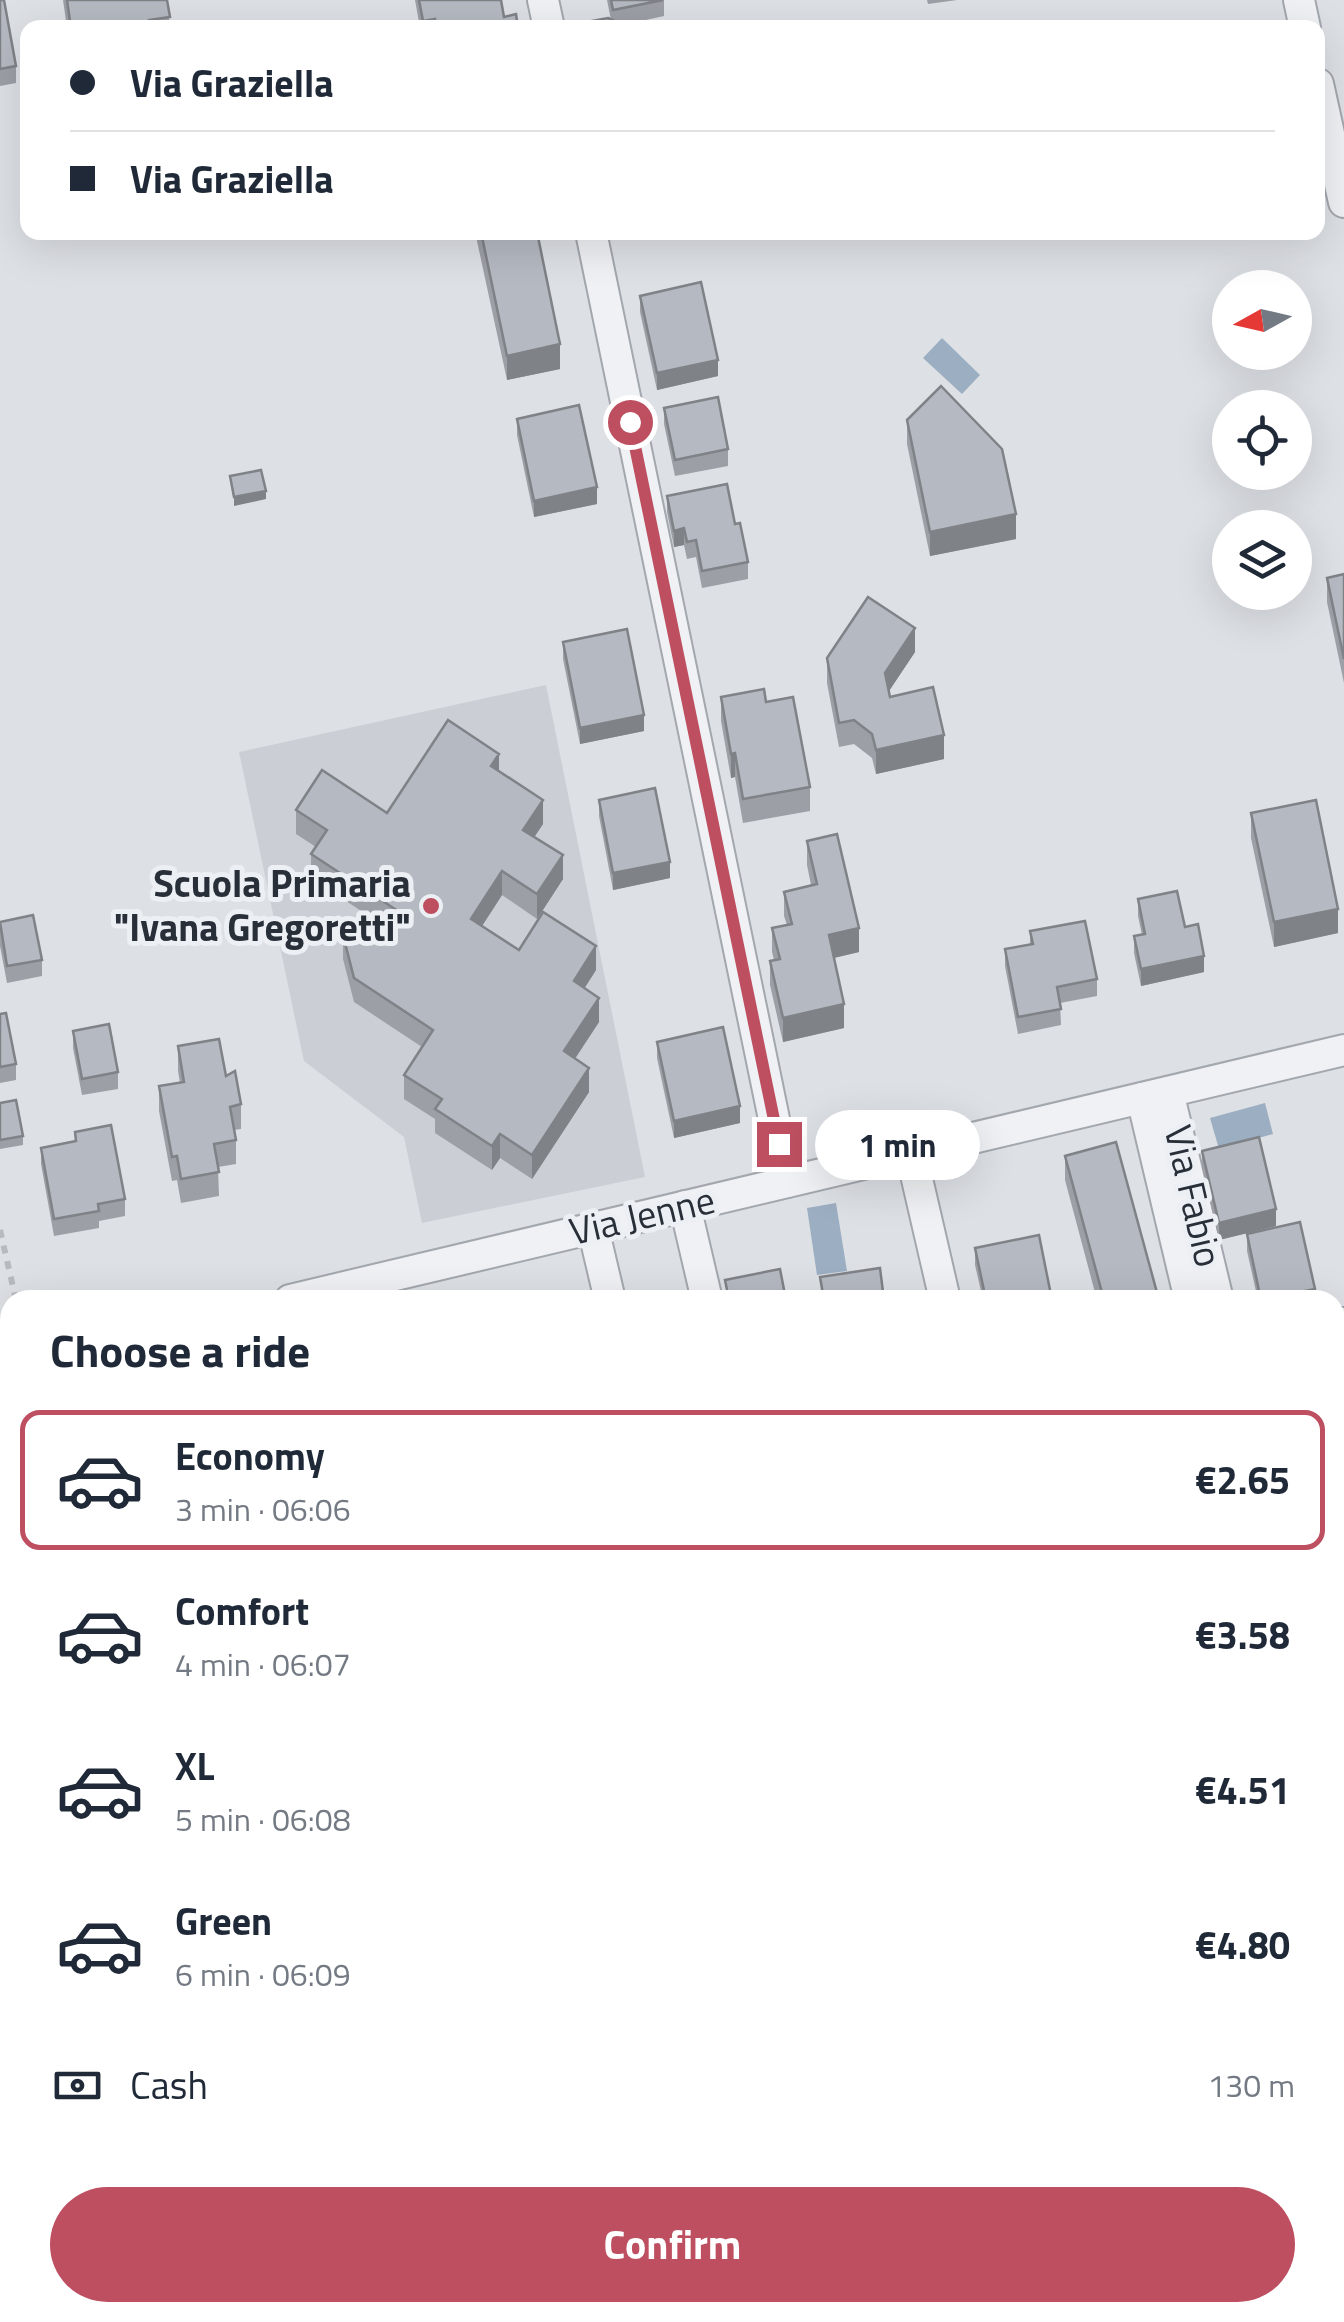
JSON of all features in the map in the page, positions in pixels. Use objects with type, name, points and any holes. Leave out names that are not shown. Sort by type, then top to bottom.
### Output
[{"type":"street","points":[[1325,116],[1344,202]]},
{"type":"street","points":[[593,240],[787,1182]]},
{"type":"street","name":"Via Jenne","points":[[353,1290],[593,1228],[1344,1050]]},
{"type":"street","points":[[1155,1095],[1188,1290]]},
{"type":"street","name":"Via Fabio","points":[[1155,1095],[1215,1290]]},
{"type":"street","points":[[910,1153],[943,1290]]},
{"type":"street","points":[[685,1206],[705,1290]]},
{"type":"street","points":[[593,1228],[608,1290]]},
{"type":"path","points":[[0,1230],[14,1290]]},
{"type":"shaded area","name":"Scuola Primaria \"Ivana Gregoretti\"","points":[[546,685],[645,1177],[422,1223],[404,1137],[304,1061],[239,752]]},
{"type":"water","points":[[942,338],[980,375],[962,394],[923,358]]},
{"type":"water","points":[[1265,1103],[1273,1134],[1219,1149],[1210,1118]]},
{"type":"water","points":[[836,1203],[847,1271],[817,1275],[807,1208]]},
{"type":"building","points":[[0,0],[4,0],[16,66],[0,69]]},
{"type":"building","points":[[67,0],[167,0],[170,17],[149,20],[70,20]]},
{"type":"building","points":[[419,0],[501,0],[504,17],[516,14],[517,20],[435,19],[423,20]]},
{"type":"building","points":[[611,0],[663,0],[613,10]]},
{"type":"building","points":[[483,240],[539,240],[560,344],[507,356]]},
{"type":"building","points":[[701,282],[718,360],[657,373],[640,296]]},
{"type":"building","points":[[941,386],[1002,449],[1016,514],[930,532],[907,420]]},
{"type":"building","points":[[718,397],[728,449],[675,460],[664,408]]},
{"type":"building","points":[[579,405],[597,487],[534,501],[517,419]]},
{"type":"building","points":[[261,470],[266,491],[234,497],[230,476]]},
{"type":"building","points":[[727,484],[748,562],[702,571],[696,540],[687,542],[684,528],[674,531],[667,496]]},
{"type":"building","points":[[1344,574],[1344,659],[1327,578]]},
{"type":"building","points":[[868,597],[915,628],[885,673],[890,697],[933,687],[944,735],[876,750],[872,734],[854,720],[839,723],[827,658]]},
{"type":"building","points":[[627,629],[644,715],[580,728],[563,642]]},
{"type":"building","points":[[764,689],[766,702],[793,697],[810,787],[743,799],[721,697]]},
{"type":"building","points":[[448,720],[499,754],[491,766],[543,800],[523,830],[563,855],[537,894],[502,871],[471,919],[519,950],[543,912],[596,946],[574,981],[599,998],[564,1051],[589,1068],[532,1155],[500,1134],[492,1146],[435,1109],[442,1099],[404,1075],[433,1030],[354,978],[343,935],[383,934],[398,911],[311,854],[327,830],[296,810],[322,770],[387,813]]},
{"type":"building","points":[[655,788],[670,862],[613,873],[599,800]]},
{"type":"building","points":[[1316,800],[1338,909],[1274,922],[1251,813]]},
{"type":"building","points":[[837,834],[859,928],[829,935],[844,1004],[783,1018],[770,961],[780,959],[772,928],[792,924],[784,892],[817,884],[807,841]]},
{"type":"building","points":[[1177,891],[1185,927],[1198,924],[1204,956],[1141,969],[1134,936],[1145,934],[1138,899]]},
{"type":"building","points":[[33,915],[42,960],[7,966],[0,922]]},
{"type":"building","points":[[1085,921],[1097,979],[1057,987],[1061,1009],[1018,1017],[1005,949],[1033,944],[1030,931]]},
{"type":"building","points":[[6,1013],[16,1064],[0,1067],[0,1014]]},
{"type":"building","points":[[109,1024],[118,1072],[82,1079],[73,1031]]},
{"type":"building","points":[[723,1027],[740,1106],[674,1121],[657,1042]]},
{"type":"building","points":[[219,1039],[226,1076],[235,1071],[241,1104],[230,1107],[236,1140],[214,1144],[219,1172],[181,1179],[177,1156],[172,1157],[159,1086],[184,1082],[178,1046]]},
{"type":"building","points":[[16,1100],[23,1136],[0,1140],[0,1103]]},
{"type":"building","points":[[111,1125],[125,1199],[98,1204],[99,1211],[54,1219],[41,1148],[76,1141],[75,1132]]},
{"type":"building","points":[[1259,1137],[1276,1209],[1219,1223],[1202,1151]]},
{"type":"building","points":[[1116,1142],[1156,1290],[1101,1290],[1065,1156]]},
{"type":"building","points":[[1300,1222],[1315,1289],[1259,1290],[1247,1234]]},
{"type":"building","points":[[1039,1235],[1050,1290],[984,1290],[975,1248]]},
{"type":"building","points":[[880,1268],[883,1290],[822,1290],[820,1277]]},
{"type":"building","points":[[780,1269],[784,1290],[727,1290],[725,1280]]},
{"type":"place","name":"Scuola Primaria \"Ivana Gregoretti\"","points":[[431,906]]},
{"type":"route","points":[[630,422],[779,1144]]}]
